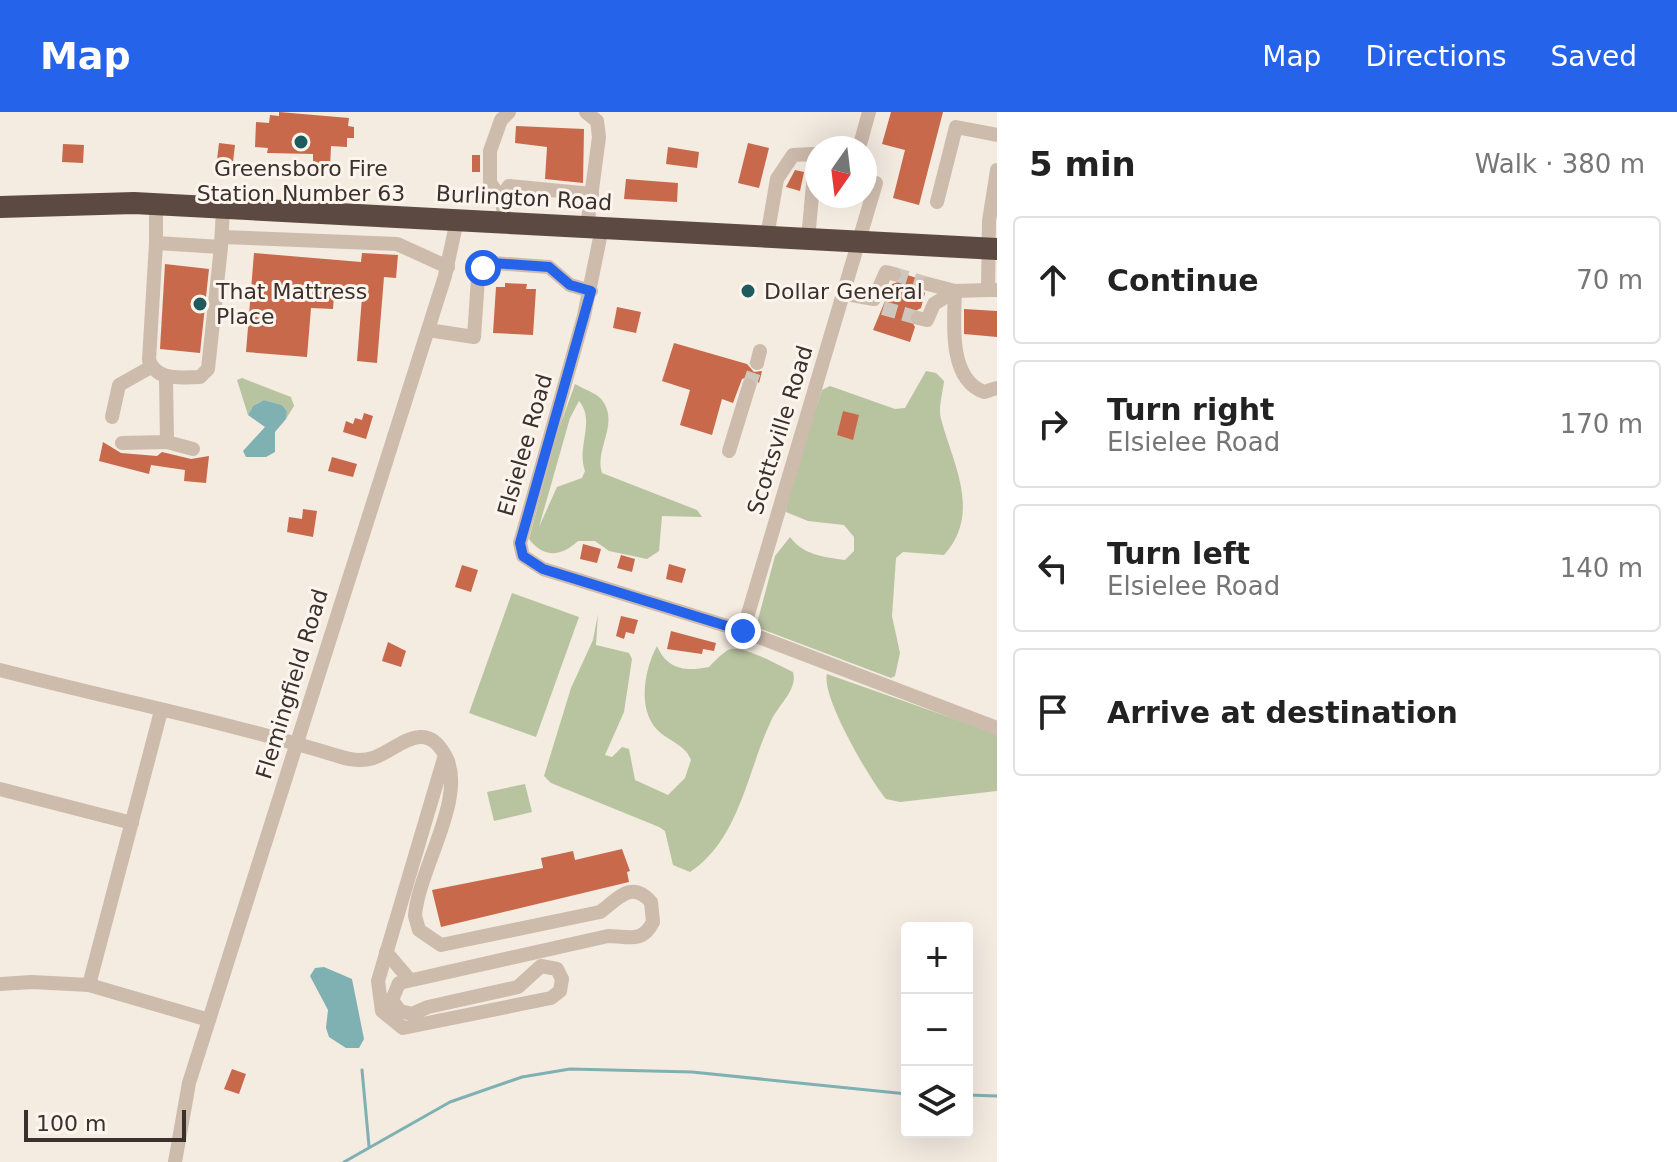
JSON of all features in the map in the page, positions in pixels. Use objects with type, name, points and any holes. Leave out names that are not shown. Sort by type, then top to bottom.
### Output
[{"type":"highway","name":"Burlington Road","points":[[0,207],[94,202],[156,204],[992,249]]},
{"type":"street","points":[[506,223],[501,198],[490,183],[490,151],[501,120],[509,112]]},
{"type":"street","name":"Elsielee Road","points":[[586,112],[597,121],[599,137],[592,194],[595,228],[591,291],[520,543],[523,556],[543,569],[743,631],[997,728]]},
{"type":"street","points":[[862,136],[869,112]]},
{"type":"street","points":[[937,202],[956,127],[997,135]]},
{"type":"street","points":[[767,237],[777,179],[793,155],[803,153],[812,154],[815,163],[808,239]]},
{"type":"street","points":[[928,284],[955,291],[992,290],[997,170]]},
{"type":"street","points":[[501,198],[509,186],[592,194]]},
{"type":"street","points":[[156,204],[149,351],[151,367],[166,377],[200,377],[208,369],[223,208]]},
{"type":"street","name":"Scottsville Road","points":[[743,631],[869,208]]},
{"type":"street","points":[[264,239],[265,210]]},
{"type":"street","points":[[329,241],[330,213]]},
{"type":"street","name":"Flemingfield Road","points":[[175,1162],[189,1083],[448,267],[457,220]]},
{"type":"street","points":[[156,243],[264,239],[397,244],[448,267]]},
{"type":"street","points":[[428,330],[474,337],[478,278],[483,268],[493,263],[549,267],[570,285],[591,291]]},
{"type":"street","points":[[846,294],[879,304],[886,272],[894,274]]},
{"type":"street","points":[[918,318],[927,320],[934,304],[955,291]]},
{"type":"street","points":[[955,291],[955,341],[965,378],[984,392],[997,388]]},
{"type":"street","points":[[112,417],[119,385],[151,367]]},
{"type":"street","points":[[166,377],[167,442]]},
{"type":"street","points":[[729,451],[749,386]]},
{"type":"street","points":[[122,443],[167,442],[193,449]]},
{"type":"street","points":[[0,670],[360,761],[380,756],[404,739],[421,738],[434,743],[445,755],[451,774],[450,794],[415,906],[416,923],[425,936],[441,945],[600,912],[616,896],[628,891],[641,893],[651,902],[653,922],[645,934],[632,940],[608,936],[409,979],[394,988],[392,1000],[400,1011],[412,1014],[428,1007],[518,987],[541,966],[557,969],[562,979],[560,991],[551,998],[403,1028],[391,1021],[379,1003],[378,981],[445,755]]},
{"type":"street","points":[[89,985],[161,711]]},
{"type":"street","points":[[0,789],[132,823]]},
{"type":"street","points":[[386,952],[409,979]]},
{"type":"street","points":[[0,984],[89,985],[209,1020]]},
{"type":"green space","points":[[926,371],[936,373],[944,381],[940,415],[957,471],[963,505],[955,539],[944,555],[903,552],[896,558],[892,616],[900,653],[895,676],[891,678],[756,627],[775,556],[790,537],[801,548],[822,556],[845,560],[854,551],[854,537],[844,525],[808,521],[786,512],[787,497],[822,390],[830,386],[895,409],[905,408]]},
{"type":"green space","points":[[242,378],[291,397],[294,406],[286,419],[287,411],[282,405],[264,400],[253,406],[248,415],[237,380]]},
{"type":"green space","points":[[575,384],[593,393],[607,409],[608,427],[600,464],[602,473],[697,510],[702,517],[662,516],[659,551],[647,559],[609,551],[595,541],[578,541],[566,550],[553,553],[541,550],[529,539],[556,437]],"holes":[[[579,401],[584,409],[585,471],[582,478],[557,487],[539,527],[570,418]]]},
{"type":"green space","points":[[512,593],[579,617],[536,737],[469,713]]},
{"type":"green space","points":[[598,614],[596,645],[629,653],[632,659],[624,712],[605,755],[612,757],[622,747],[629,749],[635,780],[668,795],[685,778],[691,760],[684,750],[654,726],[646,708],[645,686],[657,646],[666,660],[685,669],[709,667],[725,652],[734,649],[750,652],[793,672],[793,685],[771,721],[731,823],[707,858],[690,872],[673,865],[665,831],[659,827],[551,783],[544,776],[571,688],[593,640]]},
{"type":"green space","points":[[827,674],[997,734],[997,791],[900,802],[886,799],[869,775],[839,719],[831,701]]},
{"type":"green space","points":[[525,784],[532,812],[494,821],[487,792]]},
{"type":"water","points":[[264,400],[282,405],[287,411],[286,419],[275,432],[275,452],[266,457],[246,457],[243,451],[265,427],[248,415],[253,406]]},
{"type":"water","points":[[324,967],[352,979],[364,1039],[359,1048],[346,1048],[329,1037],[326,1028],[328,1010],[310,976],[315,968]]},
{"type":"building","name":"Greensboro Fire Station Number 63","points":[[279,112],[349,118],[348,126],[354,127],[354,138],[347,138],[347,147],[331,146],[330,168],[313,167],[313,154],[267,153],[268,148],[255,147],[256,122],[269,123],[270,115],[279,116]]},
{"type":"building","points":[[891,112],[943,112],[919,205],[893,198],[905,150],[882,144]]},
{"type":"building","points":[[516,126],[584,129],[583,183],[545,179],[547,147],[515,143]]},
{"type":"building","points":[[219,143],[235,145],[233,162],[217,160]]},
{"type":"building","points":[[748,143],[769,148],[759,188],[738,183]]},
{"type":"building","points":[[63,144],[84,145],[83,163],[62,162]]},
{"type":"building","points":[[668,147],[699,152],[697,168],[666,164]]},
{"type":"building","points":[[472,155],[480,155],[480,172],[472,172]]},
{"type":"building","points":[[795,170],[804,172],[800,191],[786,187]]},
{"type":"building","points":[[626,179],[678,183],[677,202],[624,199]]},
{"type":"building","points":[[254,253],[361,262],[362,253],[398,255],[396,278],[384,277],[377,363],[357,361],[362,297],[334,295],[333,309],[311,308],[307,357],[246,352]]},
{"type":"building","points":[[165,264],[209,269],[200,353],[160,349]]},
{"type":"building","points":[[904,274],[920,279],[919,287],[925,293],[921,308],[908,315],[915,327],[910,342],[873,330],[892,284],[901,281]]},
{"type":"building","points":[[505,283],[527,284],[526,289],[536,289],[533,335],[493,333],[496,287],[505,287]]},
{"type":"building","points":[[617,307],[641,312],[636,333],[613,328]]},
{"type":"building","points":[[964,309],[997,311],[997,337],[964,334]]},
{"type":"building","points":[[674,343],[747,364],[754,372],[762,371],[759,383],[751,376],[742,379],[733,403],[722,399],[712,435],[680,425],[690,390],[662,381]]},
{"type":"building","points":[[843,411],[859,415],[853,440],[837,435]]},
{"type":"building","points":[[364,413],[373,416],[366,439],[343,432],[346,421],[353,424],[355,418],[362,420]]},
{"type":"building","points":[[103,442],[121,453],[157,456],[162,452],[191,459],[209,456],[206,483],[184,481],[185,470],[151,465],[149,474],[99,461]]},
{"type":"building","points":[[332,457],[357,464],[353,477],[328,471]]},
{"type":"building","points":[[303,509],[317,511],[313,537],[287,532],[289,517],[302,519]]},
{"type":"building","points":[[583,544],[601,549],[597,563],[580,559]]},
{"type":"building","points":[[621,555],[635,559],[632,572],[617,568]]},
{"type":"building","points":[[669,564],[686,569],[682,583],[666,579]]},
{"type":"building","points":[[462,565],[478,570],[471,592],[455,587]]},
{"type":"building","points":[[621,616],[638,620],[634,634],[626,632],[624,639],[616,636]]},
{"type":"building","points":[[671,631],[716,643],[714,651],[703,649],[702,654],[667,649]]},
{"type":"building","points":[[388,642],[406,651],[401,667],[382,661]]},
{"type":"building","points":[[622,849],[630,871],[627,872],[629,882],[441,927],[432,890],[543,868],[541,858],[573,851],[575,860]]},
{"type":"building","points":[[232,1069],[246,1074],[239,1094],[224,1089]]},
{"type":"waterway","points":[[344,1162],[450,1102],[522,1077],[570,1069],[692,1072],[901,1093]]},
{"type":"waterway","points":[[362,1070],[369,1146]]},
{"type":"waterway","points":[[973,1095],[997,1096]]},
{"type":"tunnel","points":[[894,274],[928,284]]},
{"type":"tunnel","points":[[883,308],[918,318]]},
{"type":"tunnel","points":[[749,386],[757,363]]},
{"type":"place","name":"Greensboro Fire Station Number 63","points":[[301,142]]},
{"type":"place","name":"Dollar General","points":[[748,291]]},
{"type":"place","name":"That Mattress Place","points":[[200,304]]},
{"type":"route","points":[[483,268],[493,263],[549,267],[570,285],[591,291],[520,543],[523,556],[543,569],[743,631]]}]
